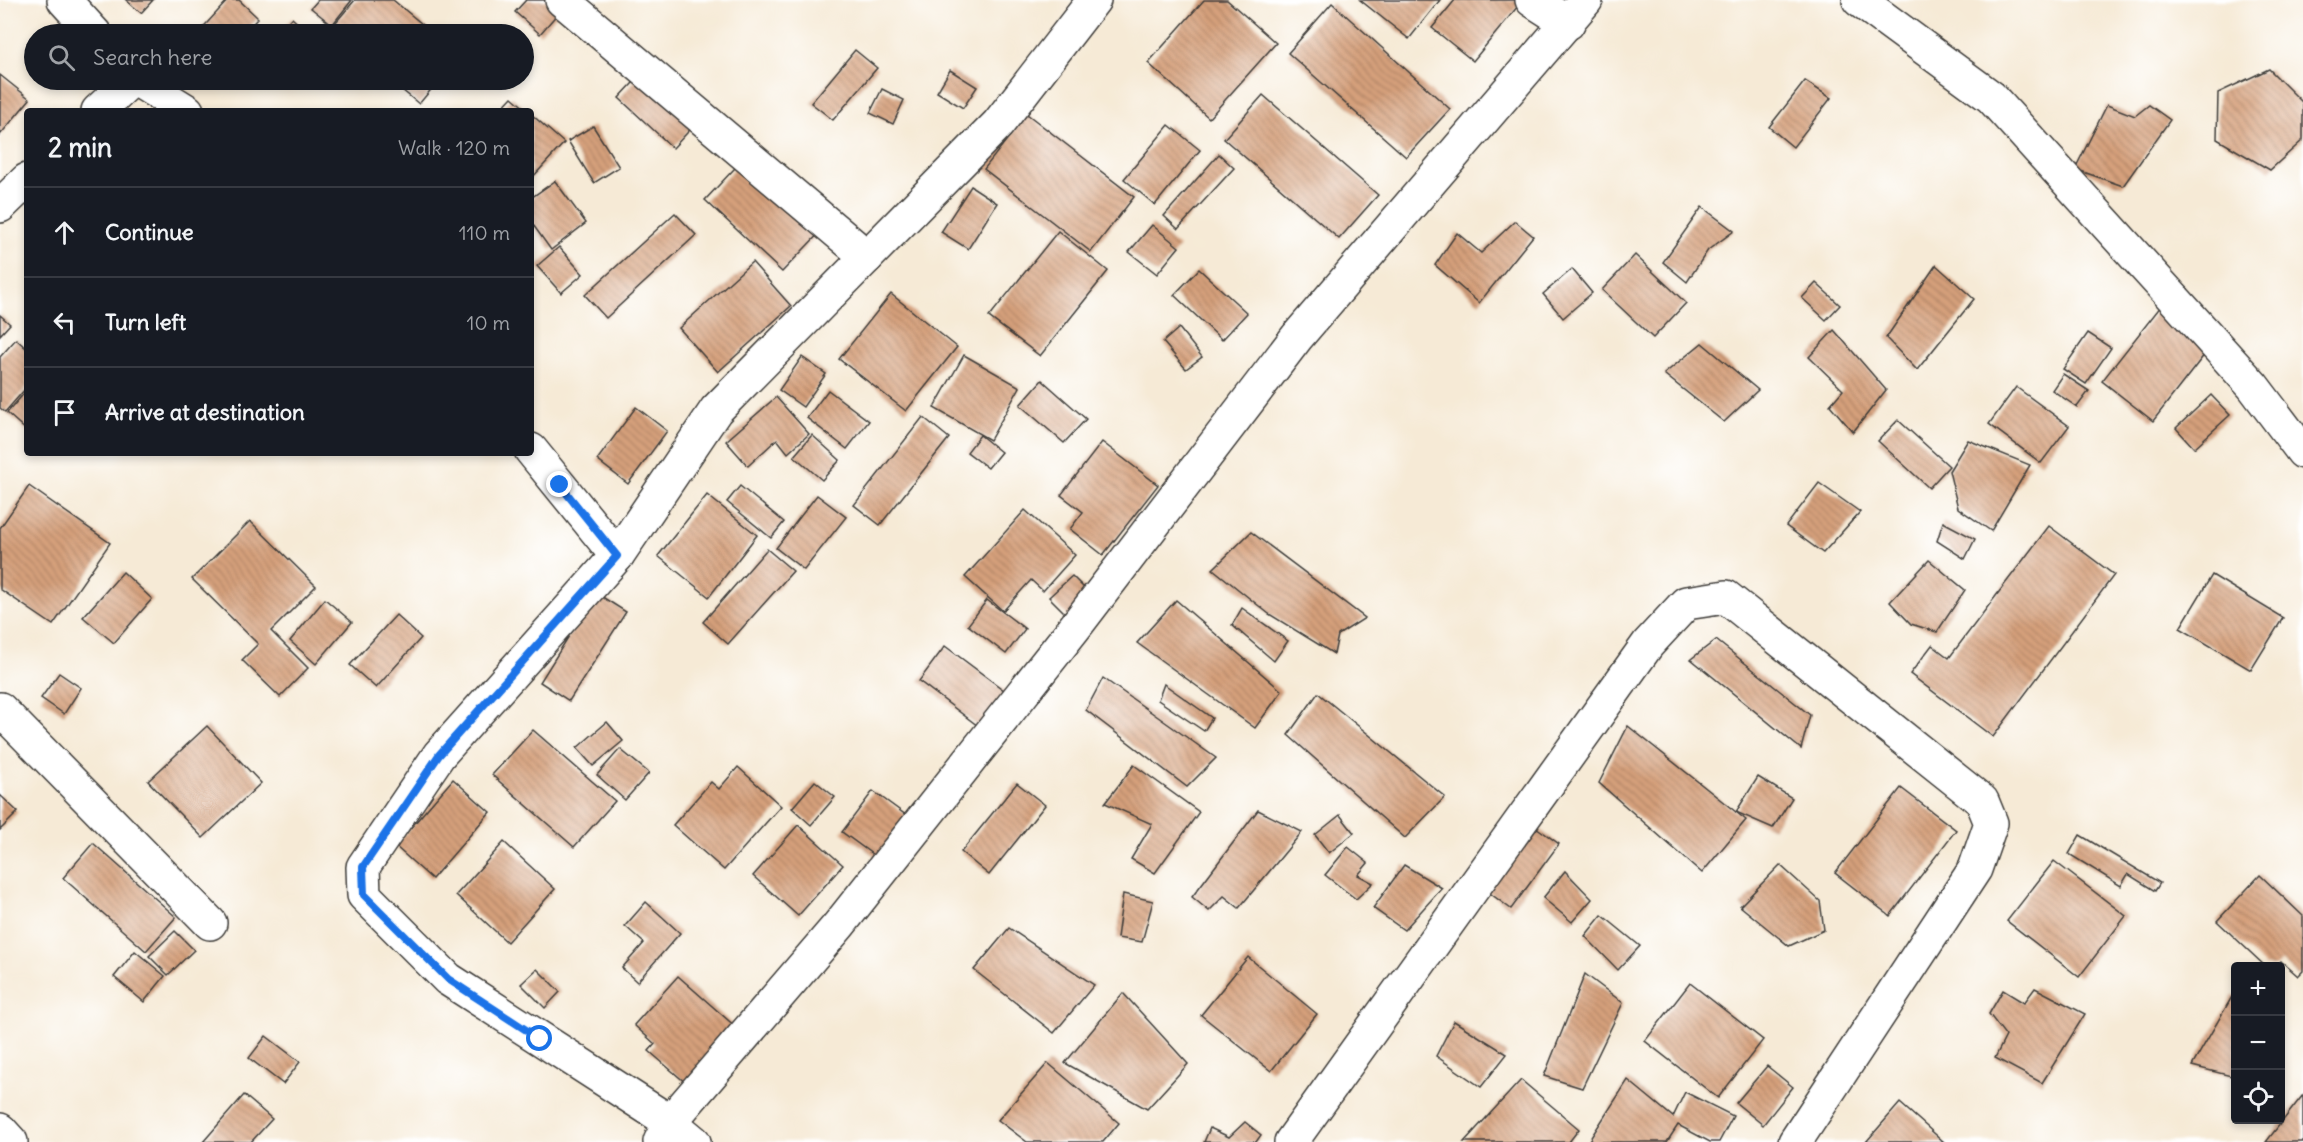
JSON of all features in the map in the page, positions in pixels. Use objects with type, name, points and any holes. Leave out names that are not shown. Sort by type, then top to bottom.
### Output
[{"type":"street","points":[[64,0],[86,24]]},
{"type":"street","points":[[562,0],[867,257]]},
{"type":"street","points":[[1094,0],[998,123],[716,410],[617,556],[439,755],[363,867],[364,895],[448,979],[675,1135],[1075,627],[1297,337],[1577,11],[1532,0]]},
{"type":"street","points":[[1858,0],[1991,97],[2253,386],[2303,452]]},
{"type":"street","points":[[101,108],[120,90]]},
{"type":"street","points":[[152,90],[182,108]]},
{"type":"street","points":[[0,206],[24,183]]},
{"type":"street","points":[[534,454],[617,556]]},
{"type":"street","points":[[1291,1142],[1648,644],[1686,603],[1726,597],[1982,801],[1991,823],[1975,869],[1795,1142]]},
{"type":"street","points":[[0,709],[210,923]]},
{"type":"street","points":[[0,1130],[11,1142]]},
{"type":"building","points":[[126,0],[153,0],[141,13]]},
{"type":"building","points":[[228,0],[239,0],[258,18],[252,24],[206,24]]},
{"type":"building","points":[[318,0],[352,0],[333,24],[311,8]]},
{"type":"building","points":[[355,0],[393,0],[422,24],[334,24]]},
{"type":"building","points":[[526,0],[559,0],[565,5],[540,34],[534,29],[534,24],[529,24],[515,12]]},
{"type":"building","points":[[1204,0],[1227,0],[1276,43],[1209,118],[1148,63]]},
{"type":"building","points":[[1360,0],[1440,0],[1409,39]]},
{"type":"building","points":[[1455,0],[1523,0],[1473,61],[1432,28]]},
{"type":"building","points":[[1332,3],[1450,109],[1406,157],[1288,53]]},
{"type":"building","points":[[292,18],[299,24],[286,24]]},
{"type":"building","points":[[855,50],[877,68],[833,120],[811,103]]},
{"type":"building","points":[[646,69],[700,119],[673,148],[619,98]]},
{"type":"building","points":[[2269,69],[2303,103],[2303,140],[2270,170],[2217,139],[2218,93]]},
{"type":"building","points":[[950,70],[977,87],[963,108],[937,92]]},
{"type":"building","points":[[0,75],[30,99],[0,135]]},
{"type":"building","points":[[1805,81],[1831,98],[1793,147],[1769,127]]},
{"type":"building","points":[[882,89],[904,100],[893,124],[870,113]]},
{"type":"building","points":[[402,90],[431,90],[419,104]]},
{"type":"building","points":[[1263,95],[1378,195],[1339,239],[1224,139]]},
{"type":"building","points":[[512,97],[525,108],[502,108]]},
{"type":"building","points":[[2107,105],[2135,116],[2149,105],[2170,120],[2123,186],[2075,169]]},
{"type":"building","points":[[1027,114],[1134,197],[1091,252],[984,169]]},
{"type":"building","points":[[534,117],[564,143],[534,176]]},
{"type":"building","points":[[1169,125],[1200,150],[1155,205],[1124,179]]},
{"type":"building","points":[[593,126],[619,167],[594,183],[568,141]]},
{"type":"building","points":[[749,153],[826,226],[782,272],[705,200]]},
{"type":"building","points":[[1219,154],[1234,168],[1178,229],[1164,216]]},
{"type":"building","points":[[555,181],[586,223],[551,250],[534,226],[534,196]]},
{"type":"building","points":[[971,186],[997,203],[968,249],[941,232]]},
{"type":"building","points":[[1702,207],[1734,231],[1708,250],[1687,282],[1663,262]]},
{"type":"building","points":[[675,213],[696,235],[606,318],[585,295]]},
{"type":"building","points":[[1515,221],[1533,236],[1479,303],[1435,265],[1457,233],[1481,253]]},
{"type":"building","points":[[1152,225],[1179,247],[1157,274],[1129,252]]},
{"type":"building","points":[[1058,231],[1108,271],[1040,356],[989,317]]},
{"type":"building","points":[[559,247],[583,274],[561,293],[537,266]]},
{"type":"building","points":[[1635,255],[1686,303],[1653,338],[1602,290]]},
{"type":"building","points":[[752,262],[791,306],[718,372],[679,328]]},
{"type":"building","points":[[1936,265],[1974,299],[1917,370],[1886,338]]},
{"type":"building","points":[[1199,269],[1247,313],[1222,340],[1174,295]]},
{"type":"building","points":[[1572,269],[1592,293],[1563,318],[1543,294]]},
{"type":"building","points":[[1816,283],[1840,305],[1826,320],[1802,298]]},
{"type":"building","points":[[891,294],[957,347],[906,411],[839,359]]},
{"type":"building","points":[[2165,301],[2215,341],[2153,421],[2102,381]]},
{"type":"building","points":[[0,315],[10,324],[0,335]]},
{"type":"building","points":[[1179,328],[1202,357],[1186,369],[1163,342]]},
{"type":"building","points":[[1834,330],[1886,390],[1853,432],[1830,405],[1843,390],[1809,357]]},
{"type":"building","points":[[2088,333],[2111,348],[2086,384],[2063,369]]},
{"type":"building","points":[[16,339],[24,346],[24,390],[5,412],[0,408],[0,357]]},
{"type":"building","points":[[1702,343],[1758,390],[1724,422],[1664,374]]},
{"type":"building","points":[[964,355],[1020,387],[990,440],[934,408]]},
{"type":"building","points":[[802,357],[826,374],[803,407],[779,390]]},
{"type":"building","points":[[2063,374],[2089,391],[2077,407],[2052,390]]},
{"type":"building","points":[[1042,380],[1086,419],[1064,443],[1020,405]]},
{"type":"building","points":[[2016,387],[2069,426],[2041,463],[1989,424]]},
{"type":"building","points":[[828,390],[869,421],[847,449],[807,418]]},
{"type":"building","points":[[24,393],[24,428],[7,413]]},
{"type":"building","points":[[2211,395],[2230,415],[2194,448],[2176,428]]},
{"type":"building","points":[[776,397],[809,434],[788,453],[777,439],[748,466],[726,441]]},
{"type":"building","points":[[636,407],[667,431],[628,484],[597,460]]},
{"type":"building","points":[[923,417],[949,438],[880,525],[854,505]]},
{"type":"building","points":[[1898,420],[1949,466],[1929,488],[1878,441]]},
{"type":"building","points":[[812,435],[840,460],[822,480],[794,456]]},
{"type":"building","points":[[980,435],[1001,452],[988,468],[967,452]]},
{"type":"building","points":[[1968,440],[2030,465],[1991,531],[1958,508],[1949,471]]},
{"type":"building","points":[[1102,442],[1158,485],[1103,555],[1070,529],[1083,512],[1061,495]]},
{"type":"building","points":[[1819,483],[1860,512],[1823,553],[1786,526]]},
{"type":"building","points":[[29,486],[110,543],[53,625],[0,589],[0,528]]},
{"type":"building","points":[[740,486],[784,522],[771,538],[727,502]]},
{"type":"building","points":[[707,495],[757,535],[709,597],[658,556]]},
{"type":"building","points":[[817,495],[846,517],[804,570],[776,548]]},
{"type":"building","points":[[1025,510],[1075,555],[1043,591],[1031,580],[1003,611],[965,577]]},
{"type":"building","points":[[250,521],[316,586],[271,631],[308,668],[280,697],[242,660],[258,644],[192,579]]},
{"type":"building","points":[[1943,522],[1975,539],[1965,559],[1937,541]]},
{"type":"building","points":[[2049,526],[2114,575],[1993,737],[1910,674],[1932,645],[1949,658]]},
{"type":"building","points":[[1251,532],[1365,618],[1338,635],[1334,654],[1269,614],[1213,569]]},
{"type":"building","points":[[767,549],[793,571],[728,644],[703,622]]},
{"type":"building","points":[[1929,560],[1965,590],[1937,632],[1911,624],[1890,602]]},
{"type":"building","points":[[123,572],[152,599],[114,643],[83,617]]},
{"type":"building","points":[[2212,575],[2283,618],[2251,670],[2180,628]]},
{"type":"building","points":[[1072,576],[1093,597],[1070,618],[1049,597]]},
{"type":"building","points":[[596,593],[626,612],[569,701],[540,682]]},
{"type":"building","points":[[325,599],[352,622],[316,664],[290,641]]},
{"type":"building","points":[[987,600],[1025,629],[1006,654],[968,625]]},
{"type":"building","points":[[1176,600],[1282,691],[1255,728],[1137,643]]},
{"type":"building","points":[[1242,608],[1288,641],[1274,661],[1232,625]]},
{"type":"building","points":[[396,615],[421,638],[376,688],[350,665]]},
{"type":"building","points":[[1716,640],[1810,715],[1801,749],[1691,659]]},
{"type":"building","points":[[945,646],[1009,694],[982,729],[919,681]]},
{"type":"building","points":[[59,673],[81,688],[64,714],[41,698]]},
{"type":"building","points":[[1103,678],[1216,758],[1187,787],[1086,710]]},
{"type":"building","points":[[1164,684],[1212,718],[1204,731],[1158,700]]},
{"type":"building","points":[[1318,693],[1445,797],[1405,838],[1288,735]]},
{"type":"building","points":[[607,722],[623,741],[593,766],[577,748]]},
{"type":"building","points":[[207,726],[261,783],[203,838],[148,781]]},
{"type":"building","points":[[1628,726],[1746,820],[1702,873],[1599,783]]},
{"type":"building","points":[[533,730],[615,801],[574,847],[492,775]]},
{"type":"building","points":[[620,749],[649,773],[625,800],[597,775]]},
{"type":"building","points":[[1134,765],[1199,812],[1155,873],[1131,859],[1152,824],[1105,803]]},
{"type":"building","points":[[738,767],[781,806],[724,870],[673,825],[711,782],[719,789]]},
{"type":"building","points":[[1758,777],[1792,798],[1773,828],[1736,812]]},
{"type":"building","points":[[453,779],[490,812],[432,879],[395,846]]},
{"type":"building","points":[[815,781],[835,797],[811,825],[792,808]]},
{"type":"building","points":[[1017,783],[1045,805],[989,875],[961,852]]},
{"type":"building","points":[[1901,788],[1956,830],[1890,916],[1835,873]]},
{"type":"building","points":[[873,791],[914,821],[883,862],[842,832]]},
{"type":"building","points":[[0,795],[18,812],[0,830]]},
{"type":"building","points":[[1258,810],[1302,832],[1239,908],[1224,896],[1209,911],[1192,897]]},
{"type":"building","points":[[1340,815],[1354,833],[1329,853],[1315,835]]},
{"type":"building","points":[[798,825],[843,865],[798,916],[753,876]]},
{"type":"building","points":[[1536,827],[1559,844],[1511,909],[1487,891]]},
{"type":"building","points":[[2080,835],[2160,883],[2155,891],[2128,874],[2121,886],[2069,854]]},
{"type":"building","points":[[504,842],[555,889],[507,942],[456,895]]},
{"type":"building","points":[[93,843],[176,917],[146,951],[63,878]]},
{"type":"building","points":[[1348,847],[1368,863],[1358,875],[1373,883],[1356,899],[1325,875]]},
{"type":"building","points":[[2054,861],[2126,916],[2079,977],[2007,921]]},
{"type":"building","points":[[1404,865],[1442,888],[1404,930],[1373,908]]},
{"type":"building","points":[[1780,865],[1820,901],[1824,930],[1789,946],[1740,906]]},
{"type":"building","points":[[1565,871],[1592,899],[1572,922],[1543,898]]},
{"type":"building","points":[[2260,875],[2303,916],[2303,971],[2298,976],[2285,962],[2261,962],[2217,921]]},
{"type":"building","points":[[1123,894],[1153,901],[1142,942],[1117,938]]},
{"type":"building","points":[[646,902],[680,933],[637,982],[622,968],[644,943],[625,926]]},
{"type":"building","points":[[1602,915],[1640,946],[1618,970],[1585,936]]},
{"type":"building","points":[[1009,928],[1094,985],[1054,1033],[974,970]]},
{"type":"building","points":[[175,931],[194,950],[168,975],[149,956]]},
{"type":"building","points":[[135,951],[165,976],[144,1002],[114,977]]},
{"type":"building","points":[[1248,957],[1317,1014],[1271,1071],[1201,1015]]},
{"type":"building","points":[[537,969],[560,992],[545,1008],[521,984]]},
{"type":"building","points":[[1585,974],[1623,1003],[1582,1088],[1544,1076]]},
{"type":"building","points":[[678,976],[737,1028],[687,1084],[649,1051],[655,1044],[634,1025]]},
{"type":"building","points":[[1690,983],[1763,1040],[1718,1098],[1645,1041]]},
{"type":"building","points":[[2035,988],[2085,1014],[2042,1083],[1995,1058],[2006,1036],[1989,1014],[2003,990],[2024,1003]]},
{"type":"building","points":[[1123,993],[1188,1064],[1147,1109],[1065,1063]]},
{"type":"building","points":[[2231,998],[2231,1076],[2192,1066]]},
{"type":"building","points":[[1454,1021],[1507,1054],[1481,1087],[1436,1056]]},
{"type":"building","points":[[266,1036],[300,1062],[283,1084],[249,1058]]},
{"type":"building","points":[[1048,1063],[1119,1123],[1103,1142],[1027,1142],[998,1120]]},
{"type":"building","points":[[1767,1066],[1793,1087],[1763,1125],[1736,1103]]},
{"type":"building","points":[[1521,1080],[1579,1129],[1569,1142],[1464,1142]]},
{"type":"building","points":[[1628,1080],[1673,1117],[1685,1092],[1733,1116],[1719,1142],[1710,1142],[1678,1125],[1667,1142],[1588,1142]]},
{"type":"building","points":[[244,1095],[272,1119],[251,1142],[203,1142]]},
{"type":"building","points":[[2303,1095],[2303,1142],[2266,1142],[2280,1124],[2285,1124],[2285,1118]]},
{"type":"building","points":[[1900,1103],[1944,1142],[1866,1142]]},
{"type":"building","points":[[1245,1122],[1261,1135],[1256,1142],[1204,1142],[1210,1128],[1229,1137]]},
{"type":"route","points":[[540,1039],[448,979],[364,895],[363,867],[439,755],[617,556],[560,485]]}]
